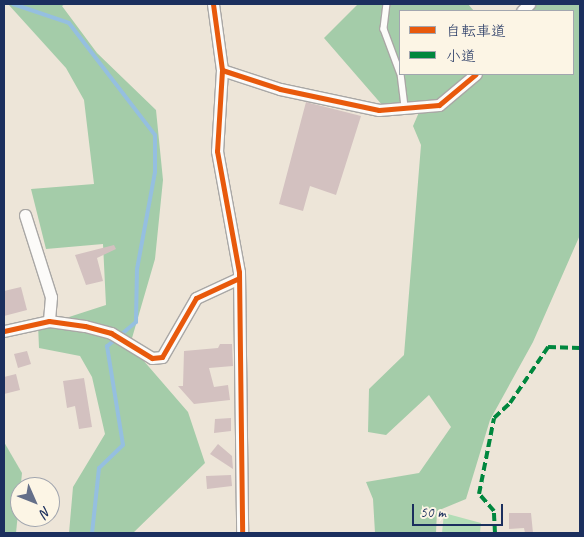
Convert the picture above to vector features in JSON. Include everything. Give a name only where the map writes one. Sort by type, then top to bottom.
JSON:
[{"type":"street","points":[[214,4],[222,70],[217,151],[239,278],[242,533]]},
{"type":"street","points":[[222,70],[289,91],[379,110],[405,110],[439,105],[475,75]]},
{"type":"street","points":[[24,214],[51,297],[49,321]]},
{"type":"street","points":[[4,331],[49,321],[111,333],[152,358],[162,357],[196,298],[239,278]]},
{"type":"lane","points":[[386,4],[384,29],[399,70]]},
{"type":"lane","points":[[400,75],[405,110]]},
{"type":"green space","points":[[8,4],[65,4],[62,6],[97,53],[156,110],[163,180],[155,259],[130,345],[188,412],[205,463],[133,533],[69,533],[73,487],[105,434],[92,377],[80,356],[39,348],[38,324],[71,320],[69,317],[106,305],[103,244],[46,249],[31,189],[94,184],[84,100],[66,68]]},
{"type":"green space","points":[[358,4],[468,4],[473,10],[399,10],[399,75],[574,75],[574,10],[527,10],[531,4],[580,4],[580,235],[533,342],[490,420],[466,499],[437,511],[436,533],[375,533],[373,499],[366,482],[419,473],[451,427],[429,395],[386,435],[368,432],[369,389],[404,355],[421,145],[413,126],[423,103],[383,106],[324,38]]},
{"type":"green space","points":[[4,442],[22,473],[22,477],[10,477],[10,527],[17,527],[16,533],[4,533]]},
{"type":"green space","points":[[444,513],[481,523],[480,533],[442,533]]},
{"type":"building","points":[[306,102],[361,116],[336,195],[310,186],[303,211],[279,204]]},
{"type":"building","points":[[114,245],[116,249],[97,258],[103,281],[86,285],[75,255]]},
{"type":"building","points":[[21,287],[27,310],[4,316],[4,291]]},
{"type":"building","points":[[220,344],[232,344],[233,366],[209,368],[214,387],[228,385],[230,400],[194,404],[178,386],[183,386],[184,351],[218,348]]},
{"type":"building","points":[[27,351],[31,364],[18,368],[14,354]]},
{"type":"building","points":[[16,374],[20,390],[4,394],[4,377]]},
{"type":"building","points":[[84,378],[92,427],[79,429],[75,406],[67,408],[63,381]]},
{"type":"building","points":[[231,418],[231,431],[214,433],[215,419]]},
{"type":"building","points":[[218,444],[232,456],[233,469],[210,454]]},
{"type":"building","points":[[231,475],[232,486],[207,489],[206,476]]},
{"type":"building","points":[[509,513],[531,513],[533,533],[525,533],[524,528],[509,529]]},
{"type":"waterway","points":[[13,4],[69,23],[155,135],[155,172],[137,269],[136,322],[107,346],[123,445],[99,468],[92,533]]},
{"type":"marked path","points":[[495,533],[494,511],[479,494],[494,418],[510,403],[548,347],[580,348]]},
{"type":"cycle path","points":[[213,4],[222,70],[217,151],[239,272],[242,533]]},
{"type":"cycle path","points":[[222,70],[280,89],[379,110],[439,105],[475,75]]},
{"type":"cycle path","points":[[4,331],[49,321],[85,326],[111,333],[152,358],[162,357],[196,298],[239,278]]}]
